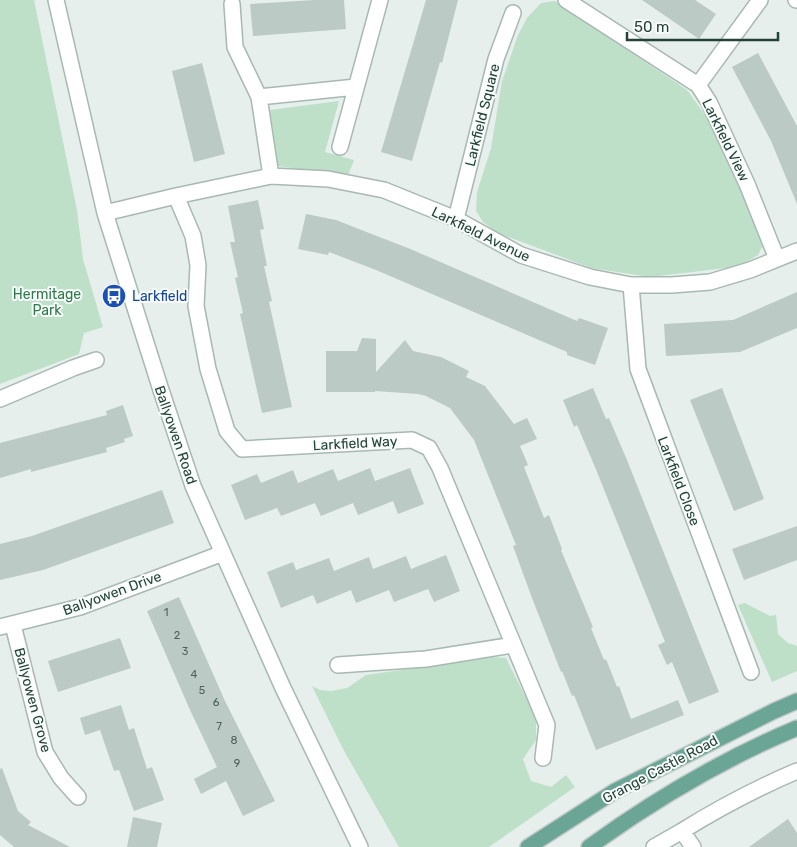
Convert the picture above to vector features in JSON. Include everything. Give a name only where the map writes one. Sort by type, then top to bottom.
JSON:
[{"type":"main road","name":"Grange Castle Road","points":[[528,847],[615,791],[774,710],[797,701]]},
{"type":"main road","name":"Grange Castle Road","points":[[589,847],[630,817],[698,776],[797,728]]},
{"type":"street","name":"Ballyowen Road","points":[[56,0],[105,213],[190,477],[282,688],[360,847]]},
{"type":"street","points":[[340,147],[380,0]]},
{"type":"street","name":"Larkfield View","points":[[566,0],[698,85],[709,102],[748,184],[777,259]]},
{"type":"street","points":[[698,85],[760,0]]},
{"type":"street","points":[[232,4],[236,47],[259,97],[272,176]]},
{"type":"street","name":"Larkfield Square","points":[[456,219],[496,59],[513,13]]},
{"type":"street","points":[[259,97],[356,87]]},
{"type":"street","name":"Larkfield Avenue","points":[[105,213],[272,176],[328,179],[384,190],[456,219],[521,255],[590,277],[631,286],[710,282],[750,270],[797,250]]},
{"type":"street","name":"Larkfield Way","points":[[176,196],[192,236],[198,264],[196,306],[208,369],[227,431],[242,449],[412,440],[429,448],[440,468],[547,725],[543,758]]},
{"type":"street","name":"Larkfield Close","points":[[631,286],[638,369],[752,672]]},
{"type":"street","points":[[0,399],[96,360]]},
{"type":"street","name":"Ballyowen Drive","points":[[6,626],[80,607],[222,554]]},
{"type":"street","name":"Ballyowen Grove","points":[[6,626],[45,752],[61,778],[78,797]]},
{"type":"street","points":[[338,665],[426,659],[513,645]]},
{"type":"street","points":[[654,847],[724,805],[797,771]]},
{"type":"street","points":[[682,831],[693,847]]},
{"type":"green space","name":"Hermitage Park","points":[[0,0],[34,0],[77,210],[83,259],[103,327],[84,333],[79,354],[0,384]]},
{"type":"green space","points":[[555,1],[687,90],[709,120],[759,225],[763,245],[758,255],[745,263],[726,268],[650,277],[591,268],[498,233],[483,222],[476,211],[477,192],[491,148],[502,81],[518,35],[527,18],[541,3]]},
{"type":"green space","points":[[339,101],[325,152],[354,160],[348,176],[278,166],[270,110]]},
{"type":"green space","points":[[745,603],[770,616],[776,615],[778,634],[788,643],[797,646],[797,671],[772,682],[738,605]]},
{"type":"green space","points":[[493,657],[506,658],[536,718],[536,740],[523,759],[531,781],[551,787],[566,775],[575,787],[489,847],[399,847],[343,749],[312,686],[320,690],[331,691],[347,688],[366,675]]},
{"type":"building","points":[[344,0],[346,29],[253,36],[250,4]]},
{"type":"building","points":[[426,0],[458,0],[442,63],[440,62],[412,161],[381,152]]},
{"type":"building","points":[[642,0],[695,0],[716,14],[699,39]]},
{"type":"building","points":[[758,53],[797,126],[797,204],[771,141],[732,67]]},
{"type":"building","points":[[202,63],[225,154],[194,162],[172,71]]},
{"type":"building","points":[[258,200],[264,229],[260,230],[267,266],[264,266],[272,301],[269,302],[292,407],[262,413],[240,314],[243,313],[235,278],[238,277],[230,242],[235,242],[228,206]]},
{"type":"building","points":[[306,214],[336,220],[408,248],[577,321],[579,318],[608,328],[595,365],[567,355],[567,352],[376,270],[329,252],[328,255],[298,249]]},
{"type":"building","points":[[797,292],[797,328],[740,352],[666,356],[664,324],[733,320]]},
{"type":"building","points":[[362,338],[376,339],[376,372],[405,340],[413,351],[441,357],[469,371],[466,377],[485,386],[514,424],[527,418],[537,439],[520,446],[528,465],[524,467],[544,518],[549,515],[561,550],[593,627],[591,628],[617,687],[619,686],[631,719],[678,700],[684,715],[596,750],[574,695],[572,696],[561,672],[513,546],[516,545],[474,440],[450,408],[418,394],[375,391],[326,392],[326,351],[357,351]]},
{"type":"building","points":[[593,388],[606,419],[609,418],[627,460],[719,692],[689,704],[672,662],[667,665],[658,645],[665,642],[595,467],[577,425],[574,427],[563,400]]},
{"type":"building","points":[[722,388],[764,499],[734,511],[690,400]]},
{"type":"building","points":[[123,405],[133,436],[124,439],[125,442],[106,448],[107,452],[0,478],[0,443],[107,415],[106,411]]},
{"type":"building","points":[[370,468],[375,481],[410,468],[424,504],[398,514],[393,501],[358,515],[353,503],[321,516],[315,503],[281,516],[277,508],[245,520],[231,485],[257,474],[261,483],[293,470],[298,483],[333,469],[338,481]]},
{"type":"building","points":[[162,490],[174,523],[43,570],[0,580],[0,544],[32,536]]},
{"type":"building","points":[[797,526],[797,560],[744,580],[732,549]]},
{"type":"building","points":[[446,555],[460,591],[434,602],[428,589],[394,602],[389,590],[356,603],[351,590],[317,604],[313,595],[281,608],[267,572],[293,562],[296,570],[329,558],[334,571],[369,557],[373,569],[406,556],[411,569]]},
{"type":"building","points":[[179,597],[225,701],[275,801],[243,816],[226,781],[201,794],[194,779],[217,767],[147,611]]},
{"type":"building","points":[[120,638],[131,668],[58,692],[48,661]]},
{"type":"building","points":[[121,705],[129,730],[134,728],[147,769],[152,767],[164,800],[134,811],[119,770],[114,771],[100,730],[85,735],[80,718]]},
{"type":"building","points":[[2,768],[18,811],[31,822],[28,825],[70,847],[14,847],[0,835],[0,769]]},
{"type":"building","points":[[133,817],[162,823],[157,847],[127,847]]},
{"type":"building","points":[[788,819],[797,833],[797,847],[749,847]]},
{"type":"place","name":"Larkfield","points":[[114,296]]}]
